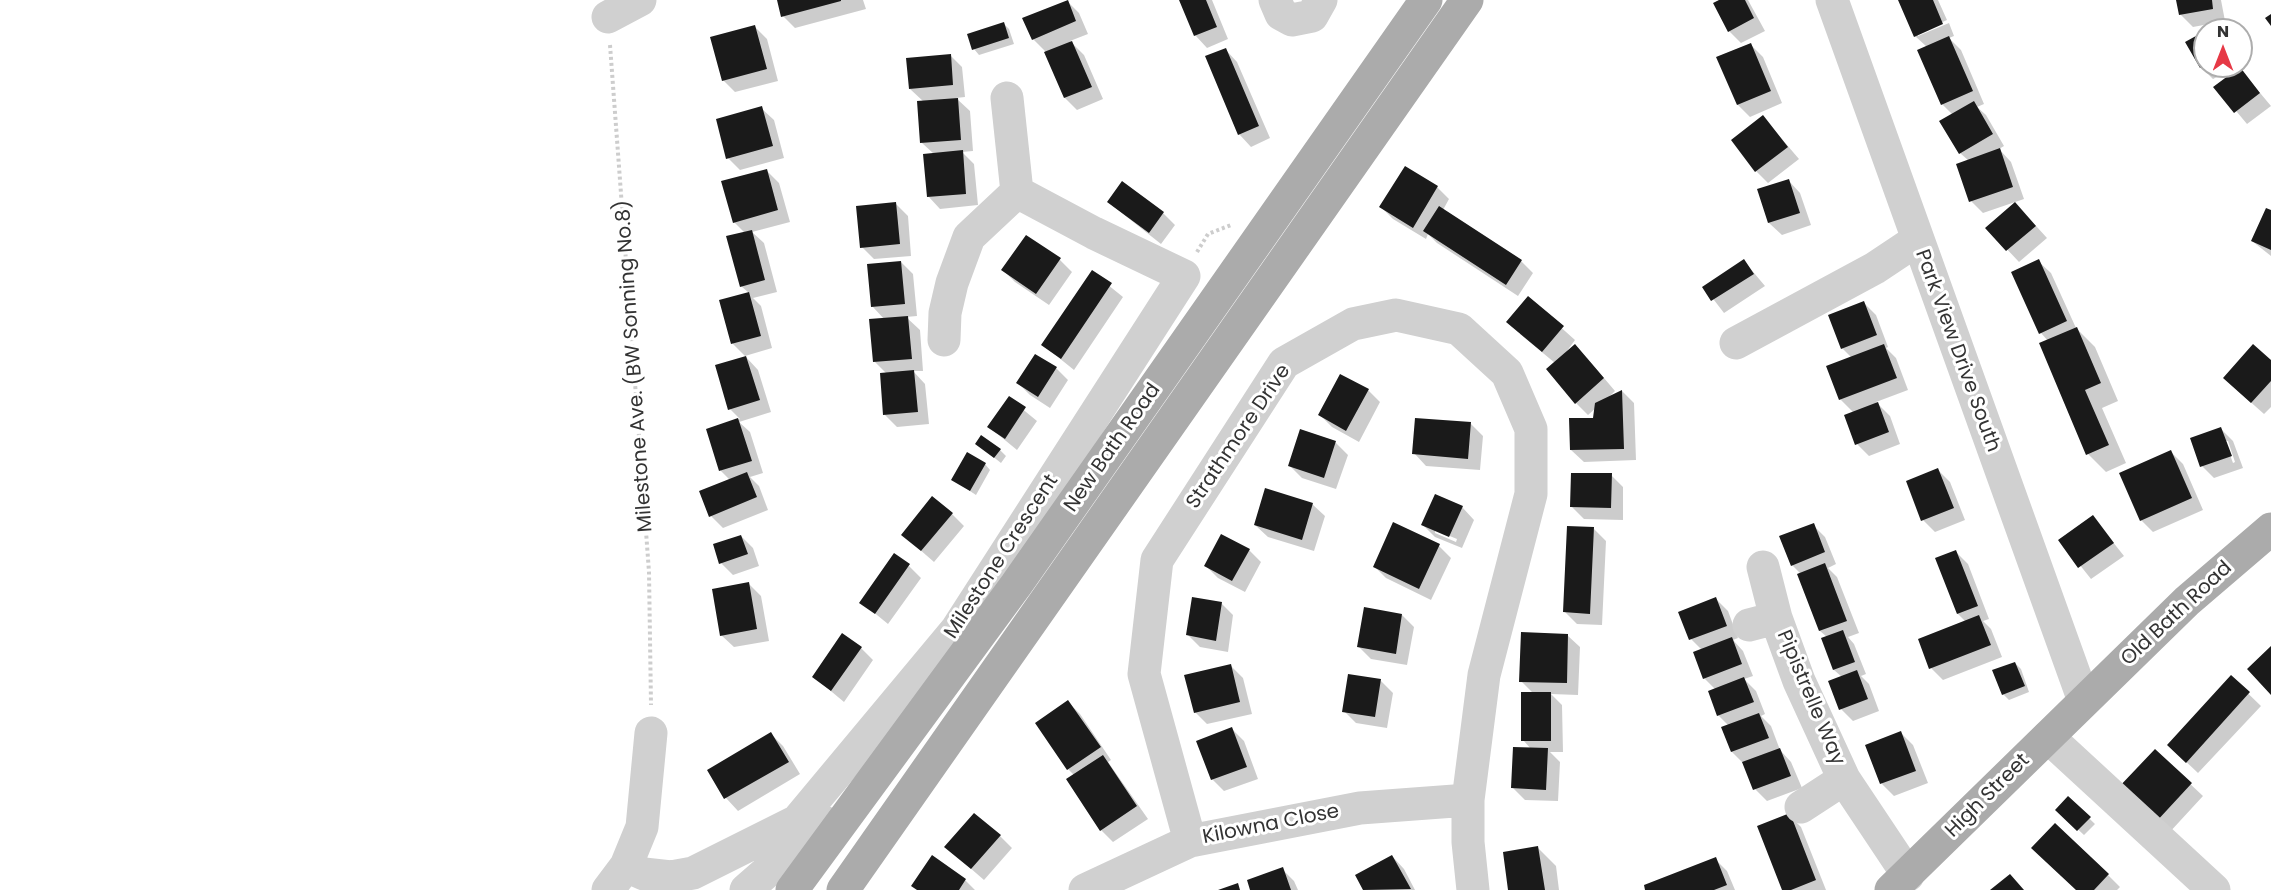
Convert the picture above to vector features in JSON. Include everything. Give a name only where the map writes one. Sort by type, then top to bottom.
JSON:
[{"type":"main road","name":"New Bath Road","points":[[792,890],[1016,585],[1426,0]]},
{"type":"main road","name":"New Bath Road","points":[[843,890],[1467,0]]},
{"type":"main road","name":"Old Bath Road","points":[[2084,701],[2187,601],[2271,529]]},
{"type":"main road","name":"High Street","points":[[1900,882],[2084,701]]},
{"type":"street","points":[[608,17],[640,0]]},
{"type":"street","points":[[1275,0],[1281,14],[1292,20],[1312,16],[1321,0]]},
{"type":"street","name":"Park View Drive South","points":[[1832,0],[2084,701]]},
{"type":"street","points":[[945,340],[945,313],[952,283],[969,237],[1017,192],[1007,99]]},
{"type":"street","name":"Milestone Crescent","points":[[617,878],[644,874],[671,877],[693,873],[797,821],[957,629],[1184,276],[1094,234],[1017,192]]},
{"type":"street","points":[[1736,343],[1875,268],[1917,240]]},
{"type":"street","name":"Strathmore Drive","points":[[1190,841],[1144,674],[1157,560],[1284,363],[1353,324],[1396,315],[1459,329],[1507,373],[1531,429],[1531,494],[1484,675],[1468,800],[1468,842],[1473,890]]},
{"type":"street","name":"Pipistrelle Way","points":[[1763,567],[1763,621],[1799,681],[1844,779],[1900,882]]},
{"type":"street","points":[[617,878],[642,827],[651,733]]},
{"type":"street","points":[[2048,737],[2214,890]]},
{"type":"street","name":"Pipistrelle Way","points":[[1801,807],[1844,779]]},
{"type":"street","points":[[746,890],[783,856],[869,787]]},
{"type":"street","name":"Kilowna Close","points":[[1084,890],[1190,841],[1360,808],[1468,800]]},
{"type":"path","name":"Milestone Ave. (BW Sonning No.8)","points":[[608,17],[649,572],[651,733]]},
{"type":"building","points":[[777,0],[841,0],[841,1],[781,17]]},
{"type":"building","points":[[1068,0],[1076,21],[1032,40],[1022,18]]},
{"type":"building","points":[[1179,0],[1206,0],[1217,27],[1194,36]]},
{"type":"building","points":[[1719,0],[1745,0],[1754,18],[1728,32],[1713,3]]},
{"type":"building","points":[[1898,0],[1933,0],[1943,24],[1914,37]]},
{"type":"building","points":[[2176,0],[2212,0],[2213,9],[2179,15]]},
{"type":"building","points":[[2271,14],[2271,26],[2265,18]]},
{"type":"building","points":[[1004,22],[1009,38],[972,50],[967,34]]},
{"type":"building","points":[[755,25],[767,69],[722,81],[710,37]]},
{"type":"building","points":[[1949,36],[1973,91],[1941,105],[1917,50]]},
{"type":"building","points":[[2193,38],[2193,56],[2185,42]]},
{"type":"building","points":[[1072,41],[1092,87],[1064,98],[1044,52]]},
{"type":"building","points":[[1751,43],[1771,91],[1737,105],[1716,57]]},
{"type":"building","points":[[1226,48],[1259,126],[1238,135],[1205,56]]},
{"type":"building","points":[[951,54],[953,85],[909,89],[906,58]]},
{"type":"building","points":[[2225,78],[2248,78],[2260,93],[2234,113],[2213,87]]},
{"type":"building","points":[[958,98],[961,140],[920,143],[917,101]]},
{"type":"building","points":[[1974,101],[1993,134],[1959,154],[1939,121]]},
{"type":"building","points":[[762,106],[773,146],[726,159],[716,119]]},
{"type":"building","points":[[1763,115],[1788,147],[1755,172],[1731,140]]},
{"type":"building","points":[[2000,148],[2013,187],[1969,202],[1956,164]]},
{"type":"building","points":[[963,150],[966,194],[927,197],[923,154]]},
{"type":"building","points":[[1405,166],[1438,186],[1413,228],[1379,207]]},
{"type":"building","points":[[767,169],[778,210],[733,223],[721,181]]},
{"type":"building","points":[[1789,179],[1800,213],[1768,223],[1757,189]]},
{"type":"building","points":[[1122,181],[1164,212],[1149,233],[1107,202]]},
{"type":"building","points":[[896,202],[900,244],[860,248],[856,206]]},
{"type":"building","points":[[2015,202],[2036,226],[2006,251],[1985,228]]},
{"type":"building","points":[[1439,206],[1522,260],[1506,285],[1423,231]]},
{"type":"building","points":[[2266,208],[2271,210],[2271,250],[2251,241]]},
{"type":"building","points":[[752,230],[765,280],[740,287],[726,236]]},
{"type":"building","points":[[1026,235],[1061,258],[1036,294],[1001,270]]},
{"type":"building","points":[[1744,259],[1754,274],[1711,301],[1702,287]]},
{"type":"building","points":[[2039,259],[2067,321],[2039,334],[2011,272]]},
{"type":"building","points":[[901,261],[905,304],[871,307],[867,264]]},
{"type":"building","points":[[1092,270],[1112,283],[1061,359],[1041,345]]},
{"type":"building","points":[[749,292],[761,336],[731,344],[719,300]]},
{"type":"building","points":[[1528,296],[1564,326],[1542,352],[1506,322]]},
{"type":"building","points":[[1864,301],[1877,335],[1841,349],[1828,315]]},
{"type":"building","points":[[908,316],[912,359],[873,362],[869,319]]},
{"type":"building","points":[[2077,327],[2101,383],[2085,390],[2109,445],[2086,455],[2039,343]]},
{"type":"building","points":[[1575,344],[1604,378],[1575,404],[1546,369]]},
{"type":"building","points":[[1884,344],[1897,378],[1839,400],[1826,366]]},
{"type":"building","points":[[2253,344],[2271,360],[2271,381],[2251,403],[2223,378]]},
{"type":"building","points":[[1035,354],[1057,367],[1038,397],[1016,383]]},
{"type":"building","points":[[746,356],[760,400],[728,410],[715,365]]},
{"type":"building","points":[[914,370],[918,412],[883,415],[880,373]]},
{"type":"building","points":[[1340,374],[1369,389],[1346,431],[1318,415]]},
{"type":"building","points":[[1622,390],[1624,449],[1570,450],[1569,418],[1593,418],[1595,403]]},
{"type":"building","points":[[1009,396],[1026,407],[1005,439],[987,427]]},
{"type":"building","points":[[1878,402],[1889,432],[1855,445],[1844,415]]},
{"type":"building","points":[[738,418],[752,461],[719,471],[706,429]]},
{"type":"building","points":[[1415,418],[1471,422],[1468,459],[1412,454]]},
{"type":"building","points":[[2221,427],[2232,456],[2200,467],[2190,438]]},
{"type":"building","points":[[1300,429],[1336,441],[1324,478],[1288,466]]},
{"type":"building","points":[[981,435],[1001,449],[994,458],[975,444]]},
{"type":"building","points":[[2171,450],[2192,498],[2140,521],[2119,473]]},
{"type":"building","points":[[967,452],[986,463],[970,491],[951,480]]},
{"type":"building","points":[[1938,468],[1954,508],[1921,521],[1906,481]]},
{"type":"building","points":[[747,472],[757,497],[709,517],[699,491]]},
{"type":"building","points":[[1571,473],[1612,473],[1611,508],[1570,507]]},
{"type":"building","points":[[1265,488],[1313,503],[1302,540],[1254,525]]},
{"type":"building","points":[[1435,494],[1463,506],[1449,537],[1421,525]]},
{"type":"building","points":[[932,496],[953,513],[921,551],[901,535]]},
{"type":"building","points":[[2093,515],[2114,543],[2078,568],[2058,540]]},
{"type":"building","points":[[1393,522],[1440,544],[1419,589],[1373,567]]},
{"type":"building","points":[[1814,523],[1825,552],[1791,566],[1779,536]]},
{"type":"building","points":[[1567,526],[1594,527],[1590,614],[1563,612]]},
{"type":"building","points":[[1221,534],[1250,549],[1232,581],[1204,566]]},
{"type":"building","points":[[741,535],[748,554],[719,564],[713,544]]},
{"type":"building","points":[[1956,550],[1978,606],[1957,614],[1935,558]]},
{"type":"building","points":[[894,553],[910,564],[875,614],[859,603]]},
{"type":"building","points":[[1825,563],[1847,621],[1819,631],[1797,574]]},
{"type":"building","points":[[749,582],[757,629],[720,636],[712,589]]},
{"type":"building","points":[[1192,597],[1222,602],[1216,641],[1186,635]]},
{"type":"building","points":[[1716,597],[1727,626],[1689,640],[1678,612]]},
{"type":"building","points":[[1364,607],[1402,614],[1396,654],[1357,647]]},
{"type":"building","points":[[1979,615],[1991,645],[1929,669],[1918,639]]},
{"type":"building","points":[[1843,630],[1855,662],[1833,670],[1821,638]]},
{"type":"building","points":[[1521,632],[1568,634],[1567,683],[1519,682]]},
{"type":"building","points":[[842,633],[862,647],[831,691],[812,677]]},
{"type":"building","points":[[1732,637],[1742,664],[1703,679],[1693,652]]},
{"type":"building","points":[[2271,646],[2271,695],[2247,669]]},
{"type":"building","points":[[2015,662],[2025,686],[2002,695],[1992,670]]},
{"type":"building","points":[[1231,664],[1240,702],[1194,713],[1184,675]]},
{"type":"building","points":[[1857,670],[1868,699],[1839,710],[1828,681]]},
{"type":"building","points":[[1348,674],[1381,679],[1375,717],[1342,712]]},
{"type":"building","points":[[2231,675],[2250,692],[2186,763],[2167,745]]},
{"type":"building","points":[[1744,677],[1754,702],[1717,716],[1708,691]]},
{"type":"building","points":[[1521,692],[1551,692],[1551,741],[1521,741]]},
{"type":"building","points":[[1068,700],[1101,747],[1067,770],[1035,723]]},
{"type":"building","points":[[1759,713],[1769,738],[1731,752],[1721,727]]},
{"type":"building","points":[[1232,727],[1247,767],[1211,780],[1196,741]]},
{"type":"building","points":[[1901,731],[1916,771],[1880,784],[1865,745]]},
{"type":"building","points":[[771,732],[789,762],[724,799],[707,770]]},
{"type":"building","points":[[1513,747],[1548,748],[1546,790],[1511,788]]},
{"type":"building","points":[[1780,748],[1791,776],[1753,790],[1742,762]]},
{"type":"building","points":[[2155,749],[2192,783],[2155,823],[2117,789]]},
{"type":"building","points":[[1103,755],[1137,806],[1100,831],[1066,779]]},
{"type":"building","points":[[2068,796],[2091,817],[2077,831],[2055,810]]},
{"type":"building","points":[[974,813],[1001,835],[971,869],[944,847]]},
{"type":"building","points":[[1790,813],[1816,880],[1791,890],[1782,890],[1757,826]]},
{"type":"building","points":[[2055,823],[2109,874],[2094,890],[2076,890],[2031,848]]},
{"type":"building","points":[[1538,846],[1545,890],[1508,890],[1503,852]]},
{"type":"building","points":[[932,855],[966,879],[959,890],[917,890],[911,886]]},
{"type":"building","points":[[1392,855],[1411,889],[1363,890],[1355,875]]},
{"type":"building","points":[[1716,857],[1727,885],[1714,890],[1645,890],[1644,885]]},
{"type":"building","points":[[1283,867],[1291,890],[1250,890],[1247,880]]},
{"type":"building","points":[[2010,874],[2024,890],[1990,890]]},
{"type":"building","points":[[1238,883],[1240,890],[1218,890]]}]
